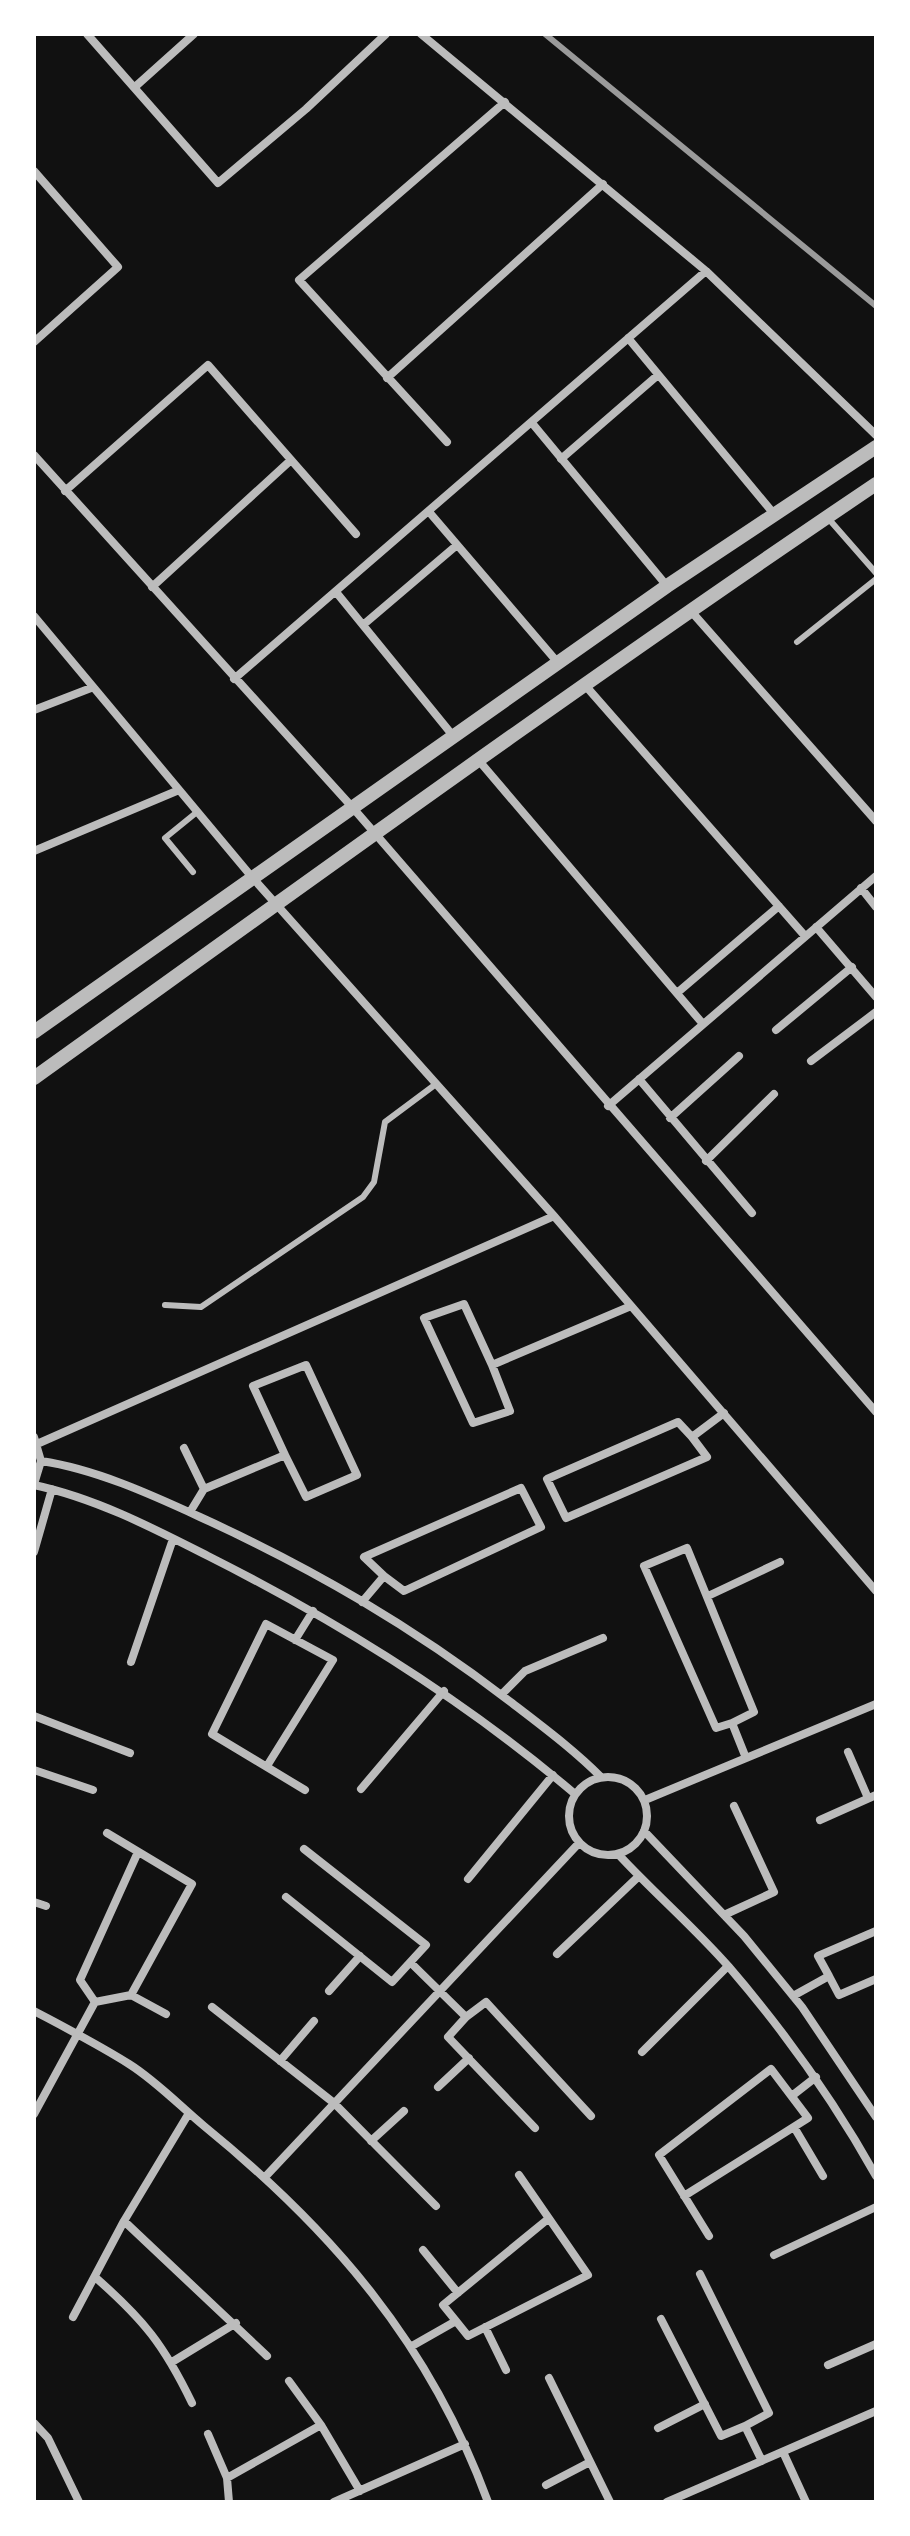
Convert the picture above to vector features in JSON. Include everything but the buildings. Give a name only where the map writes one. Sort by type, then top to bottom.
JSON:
[{"type":"street","points":[[87,34],[136,86],[218,183],[306,109],[386,34]]},
{"type":"street","points":[[136,86],[194,34]]},
{"type":"street","points":[[421,34],[706,271],[876,435]]},
{"type":"street","points":[[447,442],[299,280],[505,102]]},
{"type":"street","points":[[34,342],[118,267],[35,174]]},
{"type":"street","points":[[387,378],[603,184]]},
{"type":"street","points":[[234,679],[430,513],[706,271]]},
{"type":"street","points":[[628,338],[774,514]]},
{"type":"street","points":[[65,491],[208,365],[356,534]]},
{"type":"street","points":[[561,459],[658,375]]},
{"type":"street","points":[[532,423],[667,586]]},
{"type":"street","points":[[34,1032],[251,876],[455,739],[667,586],[876,447]]},
{"type":"street","points":[[34,455],[353,808],[876,1412]]},
{"type":"street","points":[[152,587],[291,460]]},
{"type":"street","points":[[34,1078],[480,762],[584,683],[876,484]]},
{"type":"street","points":[[430,513],[559,664]]},
{"type":"street","points":[[363,625],[457,545]]},
{"type":"street","points":[[336,592],[455,739]]},
{"type":"street","points":[[690,610],[876,821]]},
{"type":"street","points":[[34,616],[251,876],[554,1216],[876,1591]]},
{"type":"street","points":[[584,683],[805,936]]},
{"type":"street","points":[[34,710],[91,688]]},
{"type":"street","points":[[480,762],[703,1024]]},
{"type":"street","points":[[34,851],[179,790]]},
{"type":"street","points":[[608,1106],[876,876]]},
{"type":"street","points":[[861,888],[876,907]]},
{"type":"street","points":[[677,993],[779,906]]},
{"type":"street","points":[[816,927],[876,997]]},
{"type":"street","points":[[776,1030],[852,967]]},
{"type":"street","points":[[811,1061],[876,1012]]},
{"type":"street","points":[[670,1118],[739,1056]]},
{"type":"street","points":[[639,1079],[752,1213]]},
{"type":"street","points":[[706,1161],[774,1094]]},
{"type":"street","points":[[554,1216],[36,1440],[41,1461],[34,1484],[114,1510],[313,1611],[444,1691],[575,1794]]},
{"type":"street","points":[[464,1304],[492,1365],[510,1411],[473,1423],[424,1318],[464,1304]]},
{"type":"street","points":[[492,1365],[631,1306]]},
{"type":"street","points":[[306,1365],[357,1475],[306,1497],[285,1455],[253,1386],[306,1365]]},
{"type":"street","points":[[692,1437],[724,1413]]},
{"type":"street","points":[[678,1422],[692,1437],[707,1457],[566,1518],[547,1479],[678,1422]]},
{"type":"street","points":[[184,1448],[204,1489]]},
{"type":"street","points":[[190,1512],[204,1489],[285,1455]]},
{"type":"street","points":[[41,1461],[67,1465],[190,1512],[291,1559],[438,1646],[579,1755],[601,1777]]},
{"type":"street","points":[[521,1488],[541,1527],[404,1591],[384,1576],[364,1557],[521,1488]]},
{"type":"street","points":[[34,1552],[52,1489]]},
{"type":"street","points":[[131,1662],[173,1539]]},
{"type":"street","points":[[687,1548],[754,1712],[732,1723],[716,1728],[644,1566],[687,1548]]},
{"type":"street","points":[[708,1596],[780,1562]]},
{"type":"street","points":[[362,1602],[384,1576]]},
{"type":"street","points":[[295,1640],[313,1611]]},
{"type":"street","points":[[267,1766],[333,1660],[266,1624],[212,1734],[305,1790]]},
{"type":"street","points":[[501,1695],[525,1671],[603,1638]]},
{"type":"street","points":[[361,1789],[444,1691]]},
{"type":"street","points":[[645,1800],[876,1704]]},
{"type":"street","points":[[34,1716],[130,1753]]},
{"type":"street","points":[[732,1723],[746,1758]]},
{"type":"street","points":[[820,1820],[872,1797],[848,1752]]},
{"type":"street","points":[[34,1770],[93,1790]]},
{"type":"street","points":[[468,1879],[553,1775]]},
{"type":"street","points":[[601,1777],[622,1778],[631,1783],[645,1800],[644,1831],[629,1849],[618,1854],[597,1854],[579,1843],[573,1834],[568,1814],[575,1794],[591,1780],[601,1777]]},
{"type":"street","points":[[724,1915],[774,1892],[734,1806]]},
{"type":"street","points":[[644,1831],[724,1915],[793,1996],[876,2117]]},
{"type":"street","points":[[107,1833],[192,1884],[131,1995]]},
{"type":"street","points":[[266,2176],[579,1843]]},
{"type":"street","points":[[286,1897],[392,1982],[426,1945],[304,1849]]},
{"type":"street","points":[[95,2002],[80,1980],[138,1852]]},
{"type":"street","points":[[618,1854],[728,1966],[816,2077],[876,2176]]},
{"type":"street","points":[[557,1954],[639,1876]]},
{"type":"street","points":[[34,1902],[46,1906]]},
{"type":"street","points":[[876,1931],[818,1956],[839,1995],[876,1979]]},
{"type":"street","points":[[329,1991],[360,1956]]},
{"type":"street","points":[[411,1963],[442,1990],[466,2017]]},
{"type":"street","points":[[642,2052],[728,1966]]},
{"type":"street","points":[[793,1996],[829,1976]]},
{"type":"street","points":[[95,2002],[131,1995],[166,2014]]},
{"type":"street","points":[[34,2114],[95,2002]]},
{"type":"street","points":[[535,2128],[448,2037],[466,2017],[486,2002],[591,2116]]},
{"type":"street","points":[[212,2007],[334,2103],[436,2206]]},
{"type":"street","points":[[34,2011],[131,2065],[266,2176],[392,2315],[454,2416],[488,2502]]},
{"type":"street","points":[[280,2061],[314,2021]]},
{"type":"street","points":[[438,2087],[469,2058]]},
{"type":"street","points":[[684,2196],[808,2118],[771,2069],[659,2155],[684,2196],[709,2236]]},
{"type":"street","points":[[793,2095],[816,2077]]},
{"type":"street","points":[[371,2141],[404,2111]]},
{"type":"street","points":[[73,2317],[124,2221],[189,2113]]},
{"type":"street","points":[[794,2127],[823,2176]]},
{"type":"street","points":[[519,2175],[588,2275],[468,2336],[443,2305],[548,2219]]},
{"type":"street","points":[[774,2255],[876,2207]]},
{"type":"street","points":[[124,2221],[236,2323],[267,2356]]},
{"type":"street","points":[[423,2250],[458,2293]]},
{"type":"street","points":[[661,2319],[721,2436],[769,2413],[700,2274]]},
{"type":"street","points":[[95,2277],[140,2316],[172,2362],[192,2403]]},
{"type":"street","points":[[412,2346],[456,2321]]},
{"type":"street","points":[[172,2362],[236,2323]]},
{"type":"street","points":[[485,2327],[506,2370]]},
{"type":"street","points":[[828,2365],[876,2344]]},
{"type":"street","points":[[549,2378],[610,2502]]},
{"type":"street","points":[[289,2381],[321,2425],[360,2491]]},
{"type":"street","points":[[658,2428],[705,2404]]},
{"type":"street","points":[[667,2502],[876,2411]]},
{"type":"street","points":[[34,2423],[48,2438],[79,2502]]},
{"type":"street","points":[[227,2478],[321,2425]]},
{"type":"street","points":[[745,2426],[762,2461]]},
{"type":"street","points":[[208,2434],[227,2478],[229,2502]]},
{"type":"street","points":[[334,2502],[465,2444]]},
{"type":"street","points":[[783,2452],[806,2502]]},
{"type":"street","points":[[546,2485],[590,2462]]},
{"type":"lane","points":[[827,517],[876,573]]},
{"type":"lane","points":[[797,642],[876,579]]},
{"type":"lane","points":[[193,872],[165,838],[197,812]]},
{"type":"lane","points":[[165,1305],[201,1307],[363,1197],[374,1182],[385,1122],[436,1084]]},
{"type":"railway","points":[[545,34],[876,306]]}]
